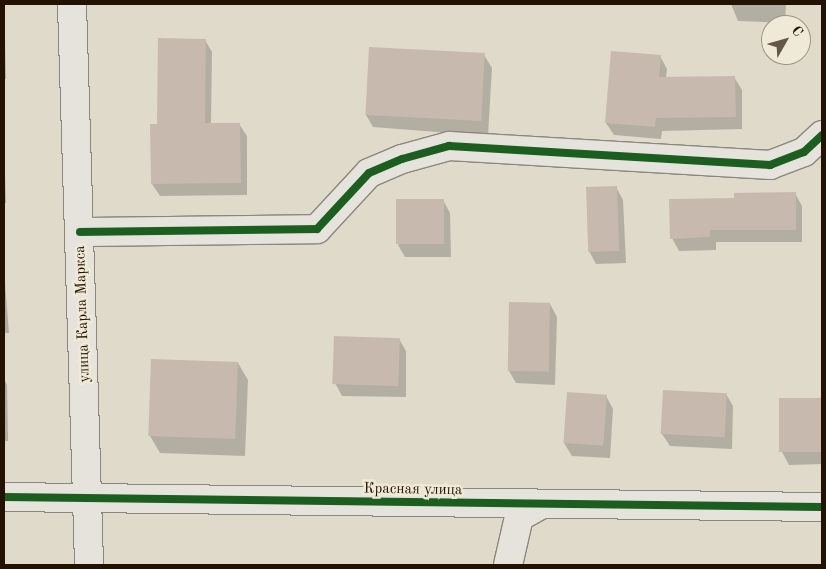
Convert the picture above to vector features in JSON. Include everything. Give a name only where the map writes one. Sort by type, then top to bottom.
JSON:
[{"type":"street","name":"улица Карла Маркса","points":[[72,4],[89,500],[89,565]]},
{"type":"street","points":[[80,232],[317,229],[370,173],[402,159],[449,146],[770,165],[804,152],[822,135]]},
{"type":"street","name":"Красная улица","points":[[4,497],[89,500],[822,507]]},
{"type":"street","points":[[508,565],[519,517],[541,505]]},
{"type":"building","points":[[158,38],[206,39],[205,123],[240,123],[241,183],[151,184],[150,124],[157,124]]},
{"type":"building","points":[[369,47],[485,53],[481,121],[365,115]]},
{"type":"building","points":[[611,51],[661,55],[659,77],[735,76],[736,117],[656,118],[655,127],[605,123]]},
{"type":"building","points":[[617,186],[619,251],[588,252],[586,187]]},
{"type":"building","points":[[796,192],[796,230],[710,230],[710,237],[670,239],[669,199],[734,198],[734,193]]},
{"type":"building","points":[[396,199],[444,199],[444,244],[396,244]]},
{"type":"building","points":[[509,302],[550,303],[549,372],[508,371]]},
{"type":"building","points":[[334,336],[400,338],[398,386],[332,384]]},
{"type":"building","points":[[151,359],[238,362],[235,439],[148,436]]},
{"type":"building","points":[[663,390],[727,393],[725,437],[661,434]]},
{"type":"building","points":[[567,392],[607,395],[603,446],[563,443]]},
{"type":"building","points":[[779,398],[822,398],[822,452],[779,452]]},
{"type":"cycle path","points":[[80,232],[317,229],[369,173],[402,159],[449,146],[770,165],[804,152],[822,135]]},
{"type":"cycle path","points":[[4,497],[822,507]]}]
